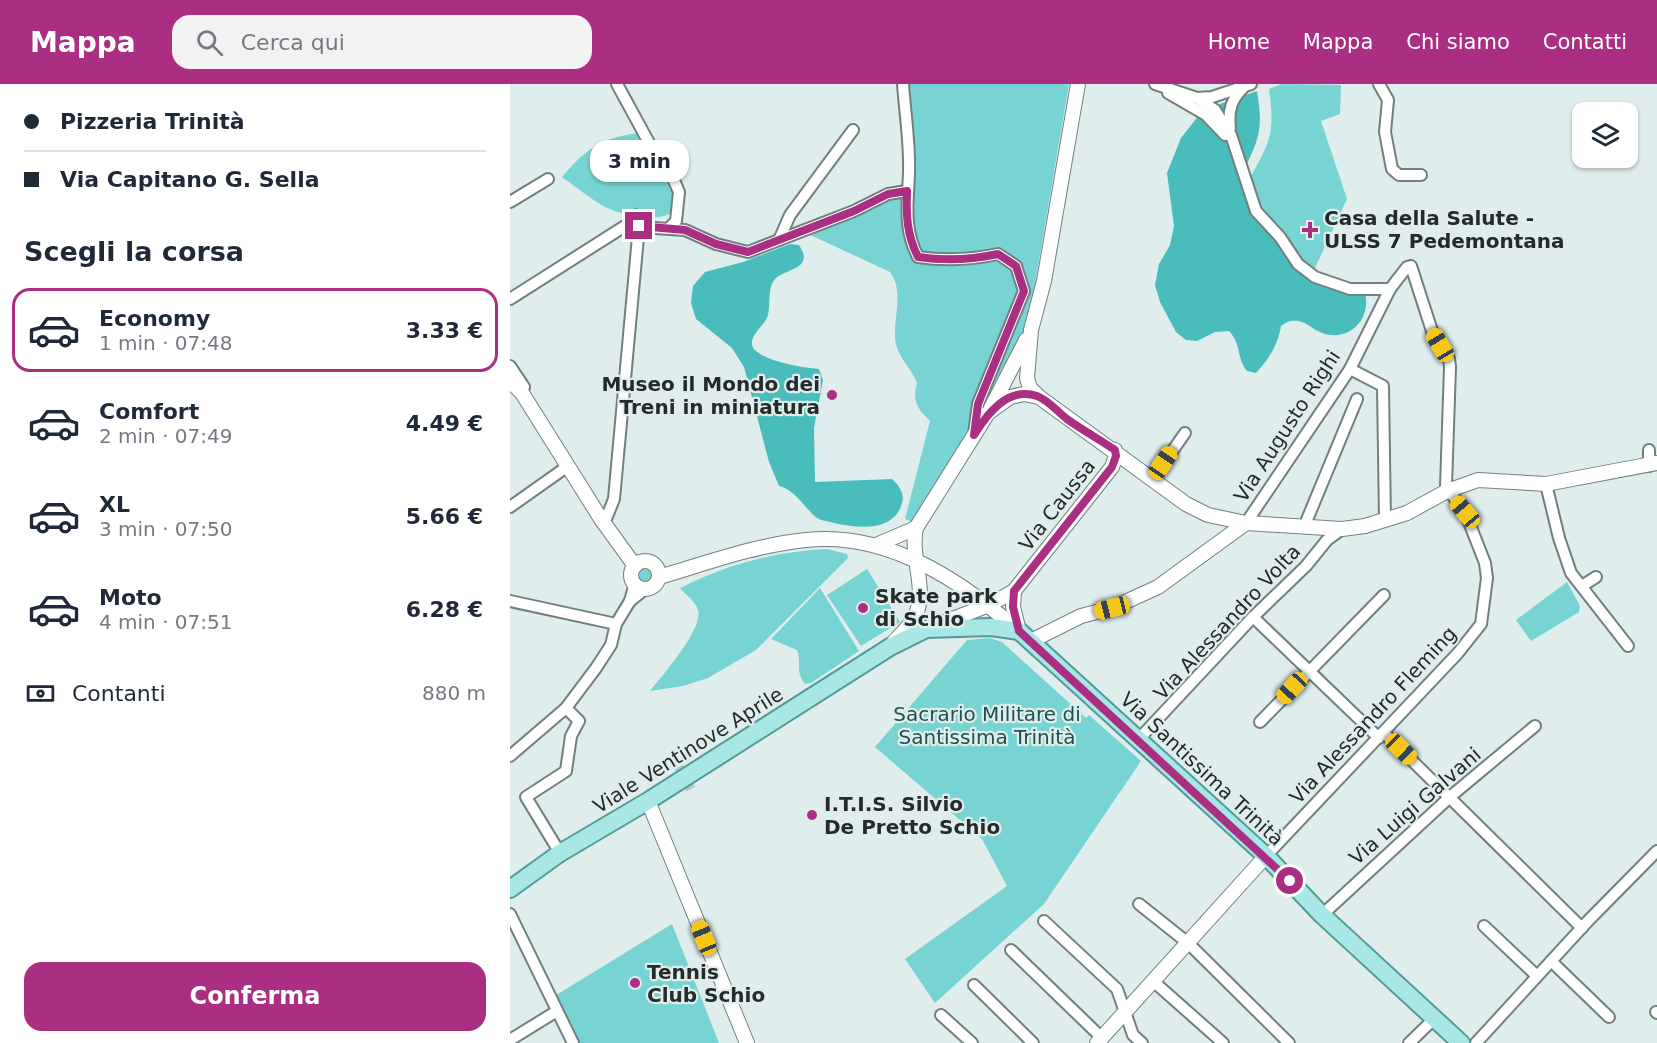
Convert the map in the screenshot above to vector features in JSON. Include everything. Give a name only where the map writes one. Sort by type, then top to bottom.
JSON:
[{"type":"main road","name":"Viale Ventinove Aprile","points":[[510,889],[556,848],[648,801],[890,647],[926,629],[959,626],[1025,636]]},
{"type":"main road","name":"Via Santissima Trinità","points":[[1025,636],[1266,856],[1322,915],[1461,1043]]},
{"type":"street","points":[[617,84],[660,164],[673,178],[679,192],[676,221],[669,228]]},
{"type":"street","points":[[903,84],[909,171],[906,219],[910,241],[918,257],[962,260],[998,254],[1016,266],[1024,291],[978,404],[974,435]]},
{"type":"street","points":[[1078,84],[1044,280],[1031,330],[1027,378],[1030,388],[1039,397],[1068,420],[1115,450]]},
{"type":"street","points":[[1156,84],[1197,98],[1215,110],[1231,135]]},
{"type":"street","points":[[1156,84],[1206,116],[1222,130],[1237,156]]},
{"type":"street","points":[[1379,84],[1388,100],[1384,132],[1392,169],[1399,175],[1421,175]]},
{"type":"street","points":[[1197,98],[1212,97],[1248,85]]},
{"type":"street","points":[[1248,85],[1236,95],[1230,108],[1231,135],[1256,211],[1280,237],[1298,264],[1315,277],[1350,289],[1390,290]]},
{"type":"street","points":[[778,240],[790,215],[853,130]]},
{"type":"street","points":[[510,202],[548,179]]},
{"type":"street","points":[[510,299],[625,226],[685,230],[716,244],[748,252],[854,211],[888,194],[907,191]]},
{"type":"street","points":[[604,524],[615,499],[639,226]]},
{"type":"street","name":"Via Augusto Righi","points":[[1025,636],[1081,616],[1112,608],[1158,587],[1246,523],[1350,369],[1390,290],[1407,267],[1411,266],[1432,331],[1449,359],[1451,377],[1448,491]]},
{"type":"street","points":[[876,545],[916,528],[988,413],[1031,330]]},
{"type":"street","points":[[510,366],[524,387],[522,393]]},
{"type":"street","points":[[1350,369],[1383,386],[1385,520]]},
{"type":"street","points":[[510,381],[522,393],[624,553],[639,563],[651,562],[659,573],[656,584],[640,586],[616,624],[611,645],[566,708],[510,756]]},
{"type":"street","points":[[988,413],[1010,397],[1024,394],[1039,397]]},
{"type":"street","points":[[1304,526],[1357,399]]},
{"type":"street","points":[[1152,480],[1185,433]]},
{"type":"street","name":"Via Caussa","points":[[1115,450],[1152,480],[1208,515],[1246,523],[1342,529],[1407,513],[1448,491],[1478,480],[1546,484],[1653,464],[1649,450]]},
{"type":"street","name":"Via Caussa","points":[[988,605],[1014,591],[1112,467],[1116,456],[1115,450]]},
{"type":"street","points":[[510,507],[568,466]]},
{"type":"street","points":[[1546,484],[1568,565],[1628,646]]},
{"type":"street","name":"Via Alessandro Fleming","points":[[1266,856],[1458,653],[1481,624],[1487,578],[1485,563],[1465,512],[1448,491]]},
{"type":"street","name":"Viale Ventinove Aprile","points":[[890,647],[913,620],[920,600],[919,576],[914,560],[916,528]]},
{"type":"street","name":"Via Alessandro Volta","points":[[1138,740],[1253,617],[1306,566],[1327,540],[1342,529]]},
{"type":"street","name":"Via Santissima Trinità","points":[[659,573],[693,567],[797,541],[828,539],[876,545],[914,560],[988,605],[1025,636]]},
{"type":"street","points":[[639,563],[632,573],[640,586]]},
{"type":"street","points":[[1582,586],[1596,577]]},
{"type":"street","points":[[1014,591],[1013,607],[1025,636]]},
{"type":"street","points":[[1260,722],[1384,595]]},
{"type":"street","points":[[510,601],[616,624]]},
{"type":"street","name":"Viale Ventinove Aprile","points":[[926,629],[988,605]]},
{"type":"street","points":[[1253,617],[1308,672],[1451,796],[1582,928]]},
{"type":"street","points":[[556,848],[526,797],[567,771],[571,736],[579,721],[566,708]]},
{"type":"street","name":"Via Luigi Galvani","points":[[1322,915],[1451,796],[1535,726]]},
{"type":"street","points":[[648,801],[747,1043]]},
{"type":"street","points":[[1476,1043],[1657,851]]},
{"type":"street","points":[[1011,950],[1100,1040],[1266,856]]},
{"type":"street","points":[[1139,904],[1188,943],[1289,1043]]},
{"type":"street","points":[[510,914],[573,1043]]},
{"type":"street","points":[[1044,921],[1117,989],[1132,1035],[1142,1043]]},
{"type":"street","points":[[1484,926],[1537,976]]},
{"type":"street","points":[[1551,961],[1609,1017]]},
{"type":"street","points":[[1153,981],[1223,1043]]},
{"type":"street","points":[[974,985],[1033,1043]]},
{"type":"street","points":[[510,1040],[557,1011]]},
{"type":"street","points":[[941,1015],[972,1043]]},
{"type":"street","points":[[1409,1043],[1434,1019]]},
{"type":"green space","points":[[908,84],[1069,84],[1028,325],[974,423],[913,522],[905,519],[930,421],[915,400],[917,383],[896,344],[897,287],[890,272],[806,233],[887,200],[913,194]]},
{"type":"green space","points":[[1282,84],[1341,85],[1340,114],[1321,121],[1347,199],[1314,270],[1291,254],[1281,243],[1259,205],[1250,178],[1270,136],[1272,116],[1269,89]]},
{"type":"green space","points":[[643,133],[676,192],[674,211],[668,215],[647,217],[620,213],[601,205],[562,177],[579,159],[597,145],[618,137]]},
{"type":"green space","points":[[827,549],[847,554],[848,558],[756,650],[708,678],[683,686],[650,691],[689,640],[698,618],[695,604],[680,588],[715,572],[751,561],[808,550]]},
{"type":"green space","points":[[641,565],[649,565],[654,570],[652,581],[641,583],[636,578],[636,570]]},
{"type":"green space","name":"Skate park di Schio","points":[[867,569],[900,622],[861,646],[827,595]]},
{"type":"green space","points":[[1567,582],[1580,606],[1579,612],[1531,641],[1516,620]]},
{"type":"green space","points":[[820,588],[859,651],[811,683],[805,684],[799,671],[797,650],[771,639]]},
{"type":"green space","name":"Sacrario Militare di Santissima Trinità","points":[[990,638],[1002,642],[1086,718],[1089,715],[1141,761],[1044,904],[935,1003],[905,959],[1007,886],[982,839],[875,747],[967,640]]},
{"type":"green space","name":"Tennis Club Schio","points":[[672,924],[719,1043],[577,1043],[553,997]]},
{"type":"shaded area","points":[[1257,91],[1260,117],[1258,136],[1241,177],[1254,214],[1295,265],[1365,293],[1366,303],[1361,320],[1348,332],[1339,335],[1320,332],[1298,321],[1287,322],[1281,326],[1272,351],[1256,373],[1247,371],[1241,361],[1236,341],[1229,331],[1215,332],[1197,341],[1186,340],[1176,332],[1160,302],[1155,285],[1159,264],[1170,245],[1174,226],[1167,173],[1181,138],[1203,110]]},
{"type":"shaded area","points":[[790,244],[799,245],[804,259],[798,267],[775,279],[770,291],[768,315],[753,338],[753,348],[759,354],[780,362],[819,369],[823,380],[814,428],[815,482],[892,479],[901,490],[903,500],[898,513],[883,524],[864,527],[821,520],[790,491],[779,486],[769,462],[744,367],[732,348],[696,319],[691,303],[693,286],[705,272],[743,262]]},
{"type":"waterway","points":[[636,209],[636,215]]},
{"type":"tunnel","points":[[679,767],[693,793]]},
{"type":"place","name":"Casa della Salute - ULSS 7 Pedemontana","points":[[1310,230]]},
{"type":"place","name":"Museo il Mondo dei Treni in miniatura","points":[[832,395]]},
{"type":"place","name":"Skate park di Schio","points":[[863,608]]},
{"type":"place","name":"I.T.I.S. Silvio De Pretto Schio","points":[[812,815]]},
{"type":"place","name":"Tennis Club Schio","points":[[635,983]]},
{"type":"route","points":[[639,226],[685,230],[716,244],[748,252],[854,211],[888,194],[907,191],[906,219],[910,241],[918,257],[939,261],[973,259],[998,254],[1016,266],[1024,291],[978,404],[974,435],[988,413],[1010,397],[1024,394],[1039,397],[1068,420],[1115,450],[1116,456],[1112,467],[1014,591],[1013,607],[1019,631],[1266,856],[1290,881]]}]
